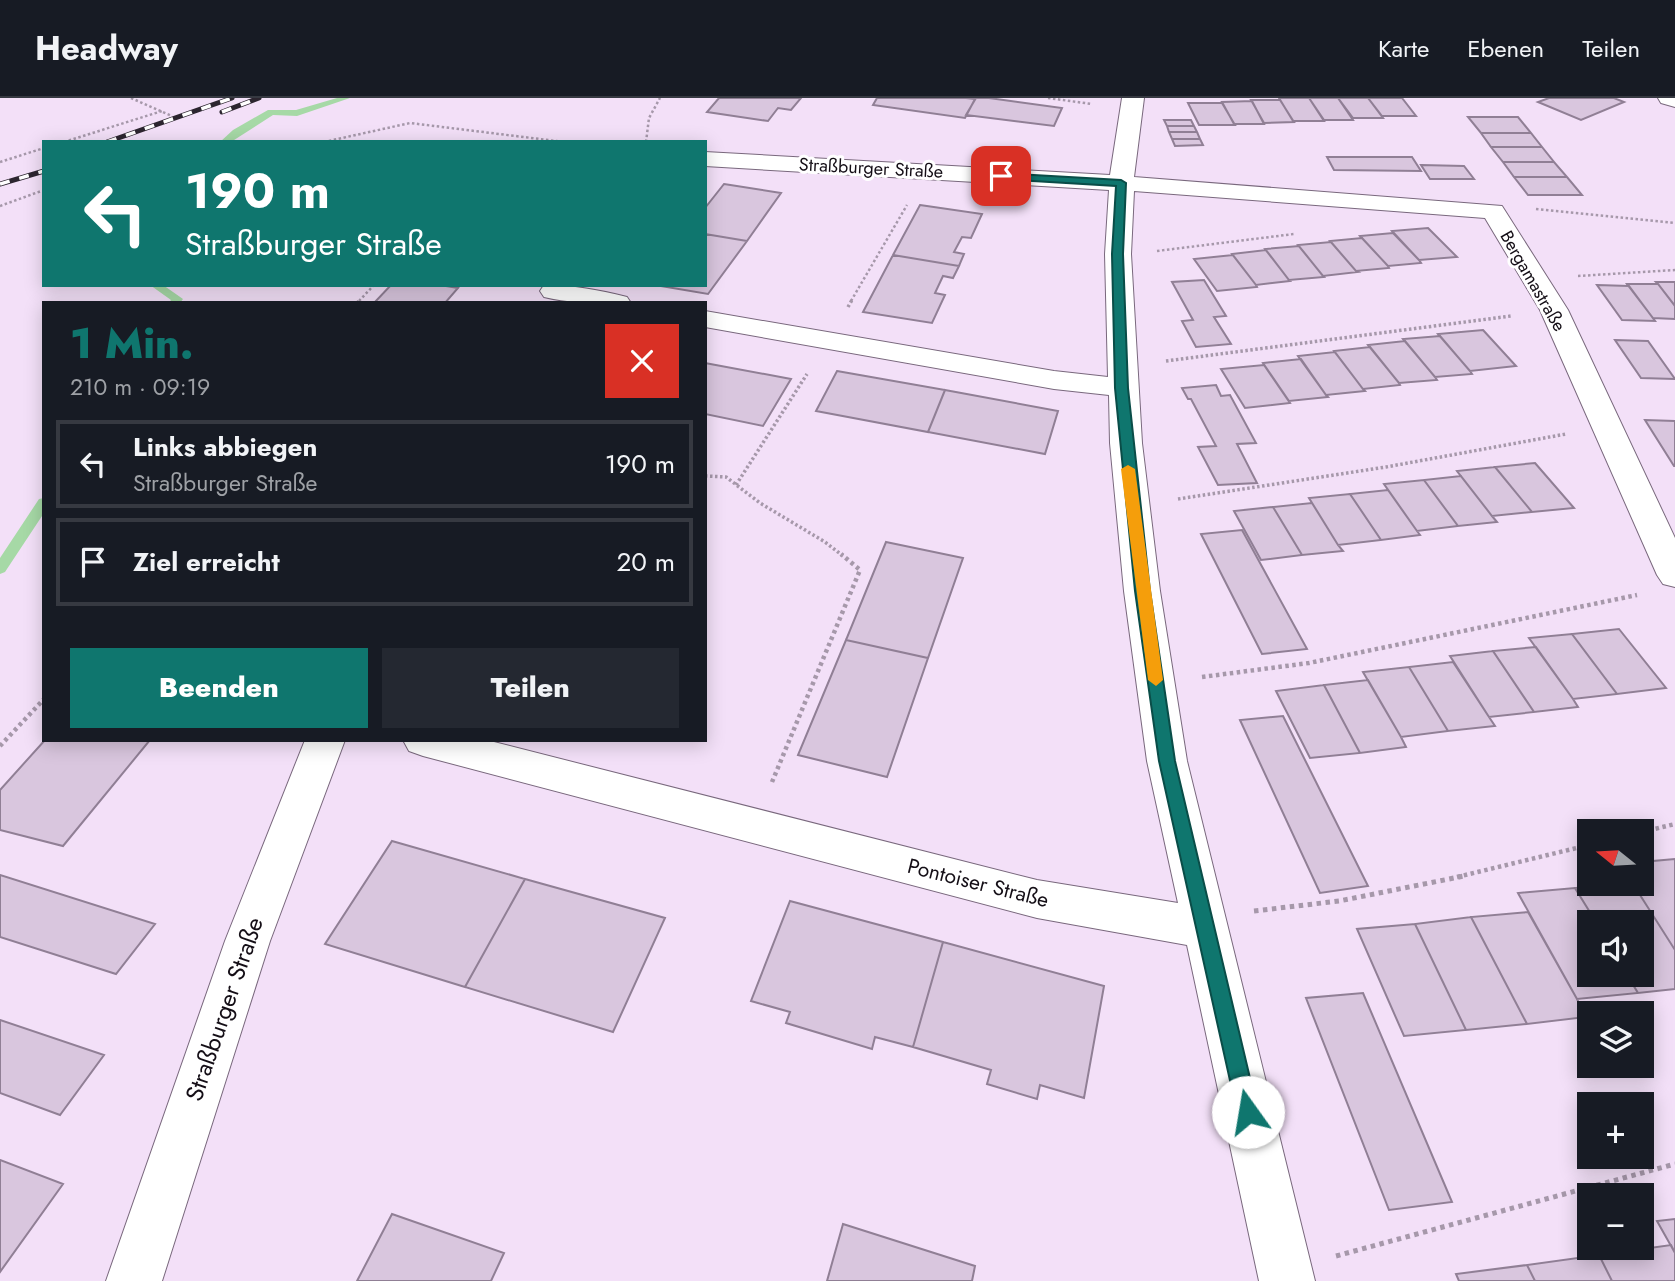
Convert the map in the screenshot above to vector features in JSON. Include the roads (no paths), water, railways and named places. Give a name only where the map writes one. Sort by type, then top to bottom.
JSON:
[{"type":"street","points":[[1133,98],[1121,183],[1118,254],[1122,377],[1132,505],[1167,761],[1286,1275]]},
{"type":"street","points":[[1669,98],[1675,100]]},
{"type":"street","name":"Straßburger Straße","points":[[707,159],[1121,183]]},
{"type":"street","name":"Bergamastraße","points":[[1121,183],[1493,211],[1553,310],[1675,575]]},
{"type":"street","points":[[553,293],[604,301]]},
{"type":"street","points":[[707,319],[1054,380],[1122,377]]},
{"type":"street","name":"Straßburger Straße","points":[[134,1281],[229,990],[284,838],[324,742]]},
{"type":"street","name":"Pontoiser Straße","points":[[431,742],[1037,899],[1204,921]]},
{"type":"waterway","points":[[227,140],[271,112],[297,113],[346,98]]},
{"type":"waterway","points":[[158,287],[177,299],[176,301]]},
{"type":"waterway","points":[[0,569],[42,505]]},
{"type":"railway","points":[[113,140],[232,98]]},
{"type":"railway","points":[[222,112],[259,98]]},
{"type":"railway","points":[[0,184],[42,172]]}]
